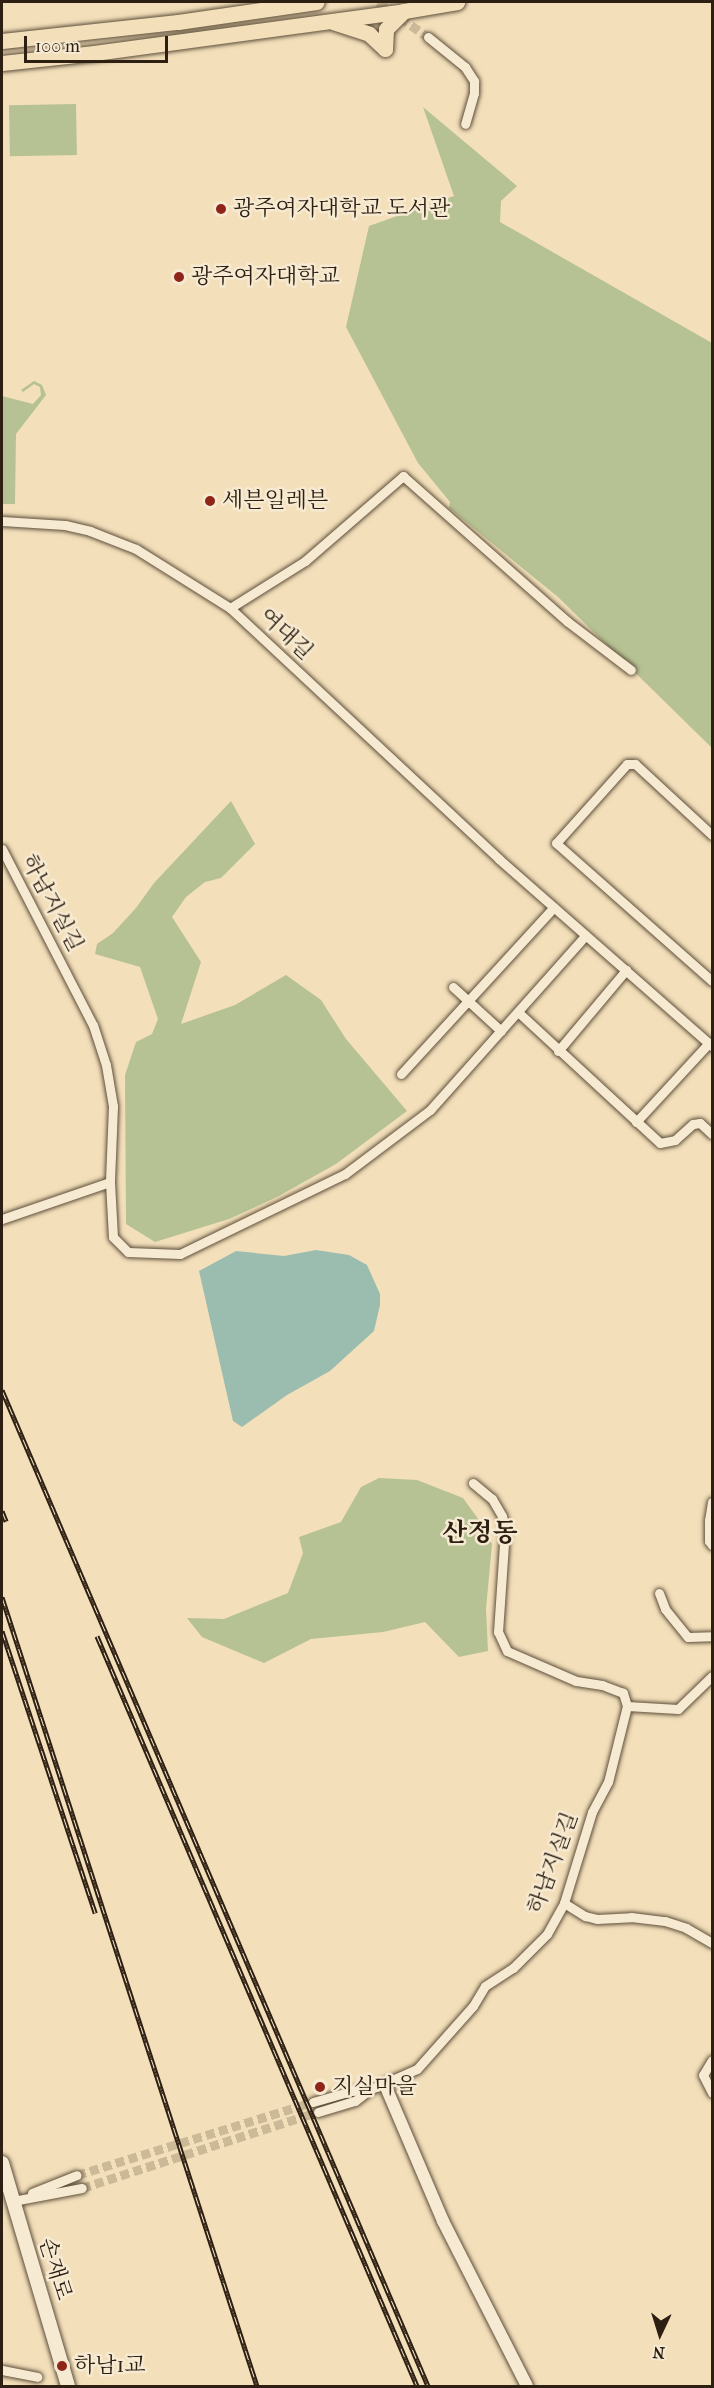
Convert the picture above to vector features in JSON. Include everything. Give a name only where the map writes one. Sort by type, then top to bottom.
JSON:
[{"type":"highway","points":[[2,41],[78,34],[317,2]]},
{"type":"highway","points":[[4,63],[330,21],[456,2]]},
{"type":"highway","points":[[330,21],[369,34],[385,49],[386,29],[404,11]]},
{"type":"highway","points":[[2,32],[78,34]]},
{"type":"main road","name":"손재로","points":[[2,2163],[7,2202],[68,2386]]},
{"type":"street","points":[[428,37],[465,67],[474,81],[474,93],[465,124]]},
{"type":"street","points":[[230,608],[305,561],[403,476],[568,622],[631,670]]},
{"type":"street","name":"여대길","points":[[2,521],[65,525],[98,534],[136,549],[230,608],[499,859],[711,1044]]},
{"type":"street","points":[[712,835],[635,764],[627,764],[556,843],[712,981]]},
{"type":"street","name":"하남지실길","points":[[2,849],[93,1025],[106,1065],[113,1106],[110,1182],[113,1237],[128,1252],[180,1254],[345,1174],[430,1110],[586,935]]},
{"type":"street","points":[[401,1074],[554,907]]},
{"type":"street","points":[[558,1051],[626,970]]},
{"type":"street","points":[[453,987],[501,1031]]},
{"type":"street","points":[[518,1012],[550,1039],[558,1051],[660,1143],[675,1140],[693,1124],[700,1123],[712,1134]]},
{"type":"street","points":[[636,1122],[711,1044]]},
{"type":"street","points":[[2,1219],[110,1182]]},
{"type":"street","points":[[473,1483],[492,1499],[505,1528],[498,1632],[507,1651],[576,1681],[602,1685],[623,1693],[627,1706],[678,1709],[712,1676]]},
{"type":"street","points":[[712,1502],[709,1541],[712,1545]]},
{"type":"street","points":[[658,1593],[665,1609],[688,1637],[712,1636]]},
{"type":"street","name":"하남지실길","points":[[369,2090],[417,2069],[427,2061],[473,2006],[485,1986],[513,1968],[547,1934],[564,1903],[592,1812],[608,1782],[627,1706]]},
{"type":"street","points":[[564,1903],[585,1916],[597,1919],[631,1917],[665,1921],[686,1928],[712,1943]]},
{"type":"street","points":[[712,2060],[703,2075],[712,2093]]},
{"type":"street","points":[[384,2085],[443,2221],[527,2386]]},
{"type":"street","points":[[313,2103],[351,2091],[369,2090]]},
{"type":"street","points":[[318,2112],[355,2101],[369,2090]]},
{"type":"street","points":[[7,2202],[77,2175]]},
{"type":"street","points":[[7,2202],[81,2188]]},
{"type":"street","points":[[2,2370],[37,2377]]},
{"type":"green space","points":[[76,104],[77,155],[10,156],[9,105]]},
{"type":"green space","points":[[423,107],[517,186],[501,201],[500,222],[712,343],[712,748],[558,597],[449,508],[450,502],[418,463],[346,327],[369,226],[454,196]]},
{"type":"green space","points":[[34,381],[42,385],[46,395],[16,434],[15,504],[2,504],[2,396],[33,404],[41,395],[40,387],[34,384],[23,392],[21,390]]},
{"type":"green space","points":[[231,801],[255,844],[221,878],[205,882],[186,897],[172,917],[201,962],[181,1024],[235,1005],[286,975],[321,1000],[346,1039],[407,1111],[336,1164],[277,1197],[229,1219],[155,1242],[126,1224],[125,1075],[136,1042],[152,1034],[158,1019],[140,967],[95,954],[97,944],[113,933],[136,908],[154,883]]},
{"type":"green space","points":[[379,1478],[417,1480],[463,1498],[484,1527],[492,1544],[486,1609],[488,1651],[459,1657],[425,1622],[383,1632],[311,1639],[264,1663],[202,1637],[187,1618],[224,1619],[288,1593],[303,1553],[299,1537],[341,1522],[361,1487]]},
{"type":"shaded area","points":[[316,1250],[349,1255],[367,1265],[380,1294],[374,1331],[330,1371],[287,1395],[242,1427],[233,1421],[199,1271],[236,1251],[284,1256]]},
{"type":"tunnel","points":[[378,2],[428,37]]},
{"type":"tunnel","points":[[77,2175],[313,2102]]},
{"type":"tunnel","points":[[82,2188],[318,2112]]},
{"type":"railway","points":[[2,1390],[428,2386]]},
{"type":"railway","points":[[2,1511],[6,1521]]},
{"type":"railway","points":[[2,1597],[257,2386]]},
{"type":"railway","points":[[2,1631],[95,1913]]},
{"type":"railway","points":[[97,1636],[417,2386]]},
{"type":"place","name":"광주여자대학교 도서관","points":[[221,209]]},
{"type":"place","name":"광주여자대학교","points":[[179,277]]},
{"type":"place","name":"세븐일레븐","points":[[210,501]]},
{"type":"place","name":"지실마을","points":[[320,2087]]},
{"type":"place","name":"하남1교","points":[[62,2366]]},
{"type":"district","name":"산정동","points":[[480,1533]]}]
